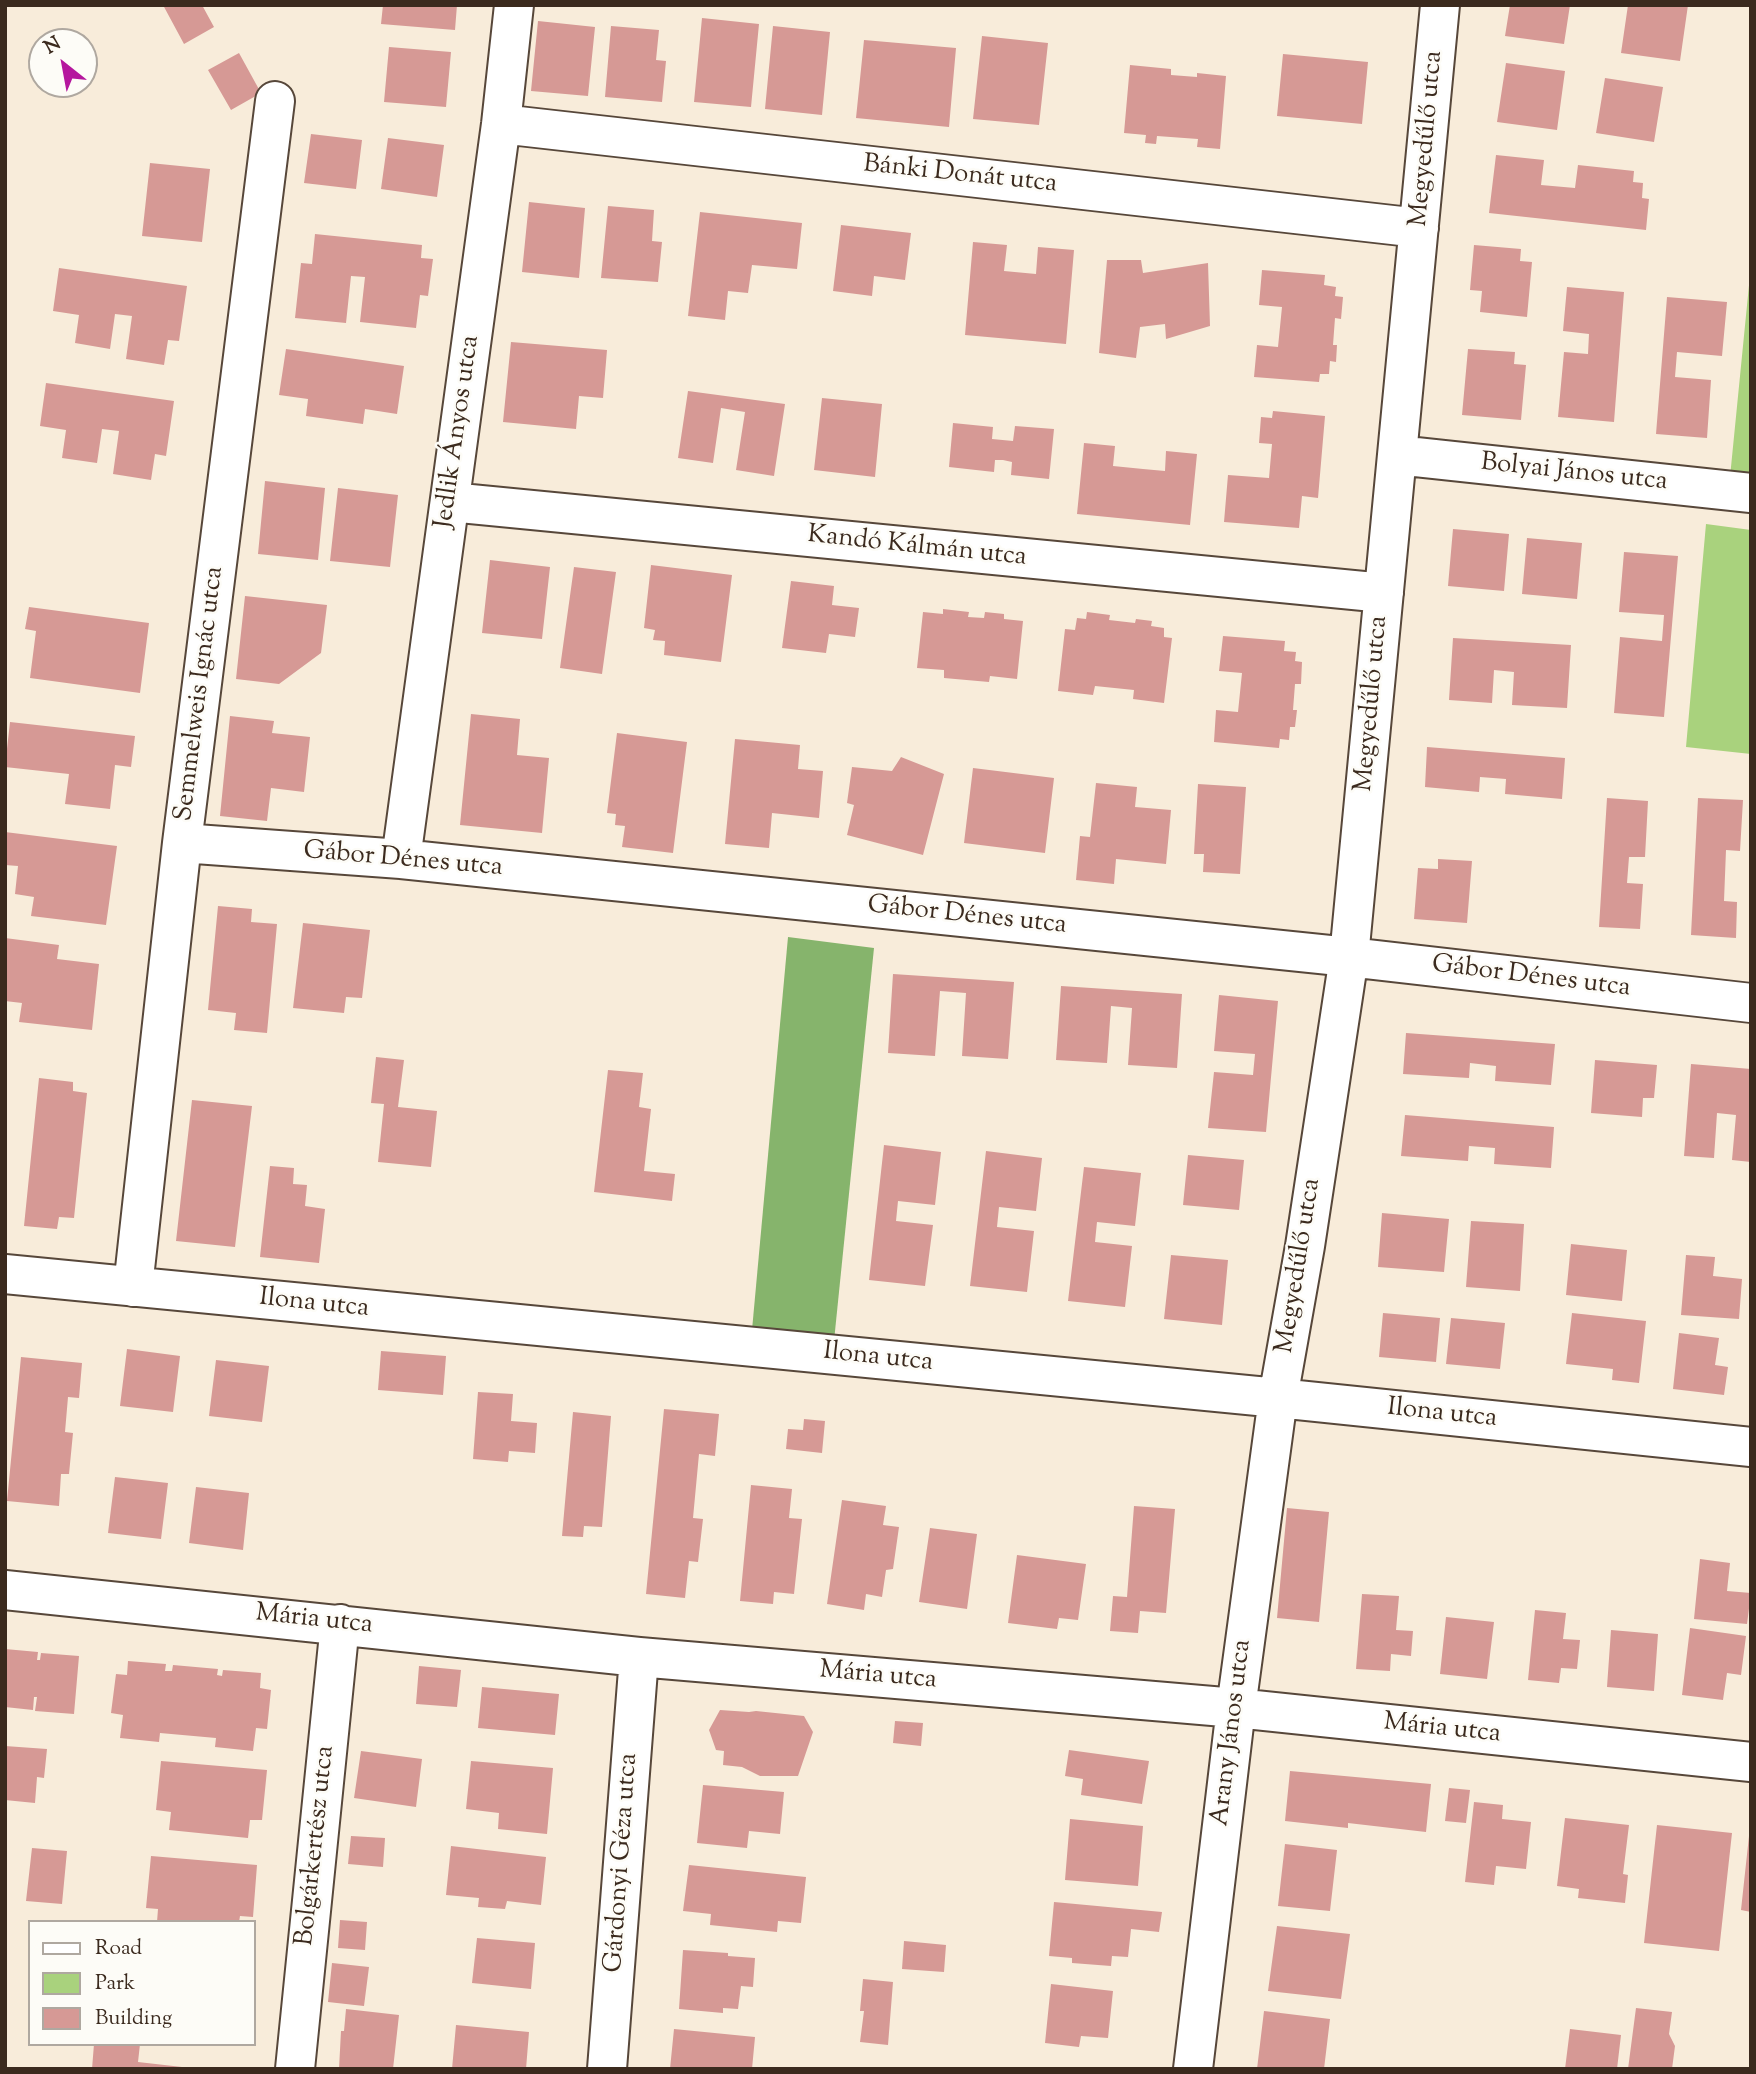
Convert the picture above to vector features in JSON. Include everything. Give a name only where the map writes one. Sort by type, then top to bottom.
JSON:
[{"type":"street","name":"Jedlik Ányos utca","points":[[401,859],[514,5]]},
{"type":"street","name":"Megyedűlő utca","points":[[1278,1398],[1305,1246],[1349,957],[1440,5]]},
{"type":"street","name":"Semmelweis Ignác utca","points":[[133,1287],[182,844],[275,101]]},
{"type":"street","name":"Bánki Donát utca","points":[[500,124],[1419,228]]},
{"type":"street","name":"Bolyai János utca","points":[[1397,454],[1751,493]]},
{"type":"street","name":"Kandó Kálmán utca","points":[[450,502],[1384,593]]},
{"type":"street","name":"Gábor Dénes utca","points":[[182,844],[401,859],[1349,957],[1751,1003]]},
{"type":"street","name":"Ilona utca","points":[[5,1274],[1278,1398],[1751,1447]]},
{"type":"street","name":"Arany János utca","points":[[1193,2069],[1236,1708],[1278,1398]]},
{"type":"street","name":"Mária utca","points":[[5,1590],[639,1657],[1236,1708],[1751,1762]]},
{"type":"street","name":"Bolgárkertész utca","points":[[295,2069],[340,1624]]},
{"type":"street","name":"Gárdonyi Géza utca","points":[[607,2069],[639,1657]]},
{"type":"green space","points":[[1751,265],[1751,479],[1730,477]]},
{"type":"green space","points":[[1706,524],[1751,530],[1751,754],[1686,747]]},
{"type":"green space","points":[[788,937],[874,948],[834,1341],[752,1330]]},
{"type":"building","points":[[163,5],[202,5],[214,27],[184,44]]},
{"type":"building","points":[[383,5],[457,5],[455,30],[381,24]]},
{"type":"building","points":[[1510,5],[1570,5],[1564,44],[1505,36]]},
{"type":"building","points":[[1628,5],[1688,5],[1680,61],[1621,53]]},
{"type":"building","points":[[702,18],[759,24],[751,107],[694,102]]},
{"type":"building","points":[[538,21],[595,27],[588,96],[531,91]]},
{"type":"building","points":[[611,26],[659,30],[656,60],[666,61],[662,102],[605,97]]},
{"type":"building","points":[[773,26],[830,32],[822,115],[765,109]]},
{"type":"building","points":[[982,36],[1048,43],[1039,125],[973,119]]},
{"type":"building","points":[[864,40],[956,48],[949,127],[856,118]]},
{"type":"building","points":[[389,47],[451,52],[446,107],[384,102]]},
{"type":"building","points":[[239,53],[261,93],[231,110],[208,70]]},
{"type":"building","points":[[1283,54],[1368,62],[1362,124],[1277,116]]},
{"type":"building","points":[[1506,63],[1565,71],[1557,130],[1497,122]]},
{"type":"building","points":[[1130,65],[1171,69],[1171,75],[1197,77],[1197,73],[1226,76],[1220,149],[1197,147],[1198,139],[1157,136],[1156,144],[1145,143],[1146,135],[1124,133]]},
{"type":"building","points":[[1605,78],[1663,87],[1654,142],[1596,133]]},
{"type":"building","points":[[311,134],[362,140],[356,189],[304,183]]},
{"type":"building","points":[[388,138],[444,145],[437,197],[381,189]]},
{"type":"building","points":[[1496,155],[1544,160],[1541,185],[1575,188],[1578,165],[1634,171],[1633,182],[1643,183],[1642,198],[1649,199],[1646,230],[1489,213]]},
{"type":"building","points":[[150,163],[210,169],[202,242],[142,236]]},
{"type":"building","points":[[529,202],[585,208],[579,278],[522,272]]},
{"type":"building","points":[[608,206],[654,210],[652,241],[662,242],[658,282],[601,278]]},
{"type":"building","points":[[700,212],[802,223],[797,269],[752,265],[748,293],[728,291],[725,320],[688,316]]},
{"type":"building","points":[[841,225],[911,233],[905,280],[874,276],[872,296],[833,291]]},
{"type":"building","points":[[315,234],[422,245],[421,258],[433,259],[428,296],[420,295],[416,328],[360,322],[365,277],[351,276],[346,323],[295,318],[301,263],[312,264]]},
{"type":"building","points":[[973,242],[1007,245],[1004,271],[1036,274],[1038,247],[1074,250],[1066,344],[965,335]]},
{"type":"building","points":[[1474,245],[1521,249],[1520,261],[1532,262],[1527,317],[1480,312],[1482,291],[1470,290]]},
{"type":"building","points":[[1107,260],[1141,260],[1143,273],[1208,263],[1210,326],[1166,339],[1165,324],[1140,327],[1136,358],[1099,353]]},
{"type":"building","points":[[59,268],[187,286],[179,341],[168,340],[164,365],[126,359],[132,316],[115,314],[110,349],[75,343],[79,315],[53,311]]},
{"type":"building","points":[[1262,270],[1325,275],[1324,285],[1336,287],[1335,296],[1343,297],[1341,319],[1335,318],[1333,345],[1337,345],[1336,362],[1330,361],[1329,374],[1320,374],[1319,382],[1254,377],[1257,345],[1278,347],[1282,307],[1259,305]]},
{"type":"building","points":[[1567,287],[1624,292],[1614,422],[1558,417],[1564,352],[1588,354],[1589,334],[1563,331]]},
{"type":"building","points":[[1667,297],[1727,302],[1722,356],[1677,352],[1675,377],[1711,380],[1707,438],[1656,434]]},
{"type":"building","points":[[511,342],[607,350],[603,398],[579,396],[576,429],[503,422]]},
{"type":"building","points":[[286,349],[404,366],[397,414],[365,409],[363,424],[306,416],[308,399],[279,395]]},
{"type":"building","points":[[1468,349],[1515,352],[1514,364],[1526,365],[1521,420],[1462,415]]},
{"type":"building","points":[[46,383],[174,401],[166,456],[155,454],[151,480],[113,474],[119,431],[102,429],[97,463],[62,458],[66,430],[40,426]]},
{"type":"building","points":[[688,391],[785,404],[774,476],[736,470],[745,412],[721,408],[713,463],[678,458]]},
{"type":"building","points":[[822,398],[882,404],[875,477],[814,470]]},
{"type":"building","points":[[1273,411],[1325,416],[1318,498],[1302,496],[1299,528],[1224,522],[1228,475],[1269,478],[1272,444],[1259,443],[1261,417],[1272,418]]},
{"type":"building","points":[[953,423],[993,427],[992,439],[1013,441],[1015,426],[1054,429],[1049,479],[1011,475],[1012,462],[1003,460],[995,460],[994,472],[949,467]]},
{"type":"building","points":[[1084,443],[1115,446],[1113,466],[1143,469],[1165,471],[1166,451],[1197,454],[1190,525],[1077,514]]},
{"type":"building","points":[[265,481],[325,488],[318,560],[258,554]]},
{"type":"building","points":[[338,488],[398,495],[390,567],[330,561]]},
{"type":"building","points":[[1453,529],[1509,534],[1504,591],[1448,586]]},
{"type":"building","points":[[1527,538],[1582,543],[1577,599],[1522,594]]},
{"type":"building","points":[[1624,552],[1678,556],[1664,717],[1614,713],[1620,637],[1662,641],[1664,615],[1619,612]]},
{"type":"building","points":[[490,560],[550,567],[542,639],[482,633]]},
{"type":"building","points":[[651,565],[732,575],[721,662],[664,655],[665,641],[653,640],[655,630],[644,628]]},
{"type":"building","points":[[574,567],[616,572],[602,674],[560,668]]},
{"type":"building","points":[[791,581],[834,586],[832,605],[859,608],[855,637],[829,634],[826,653],[782,648]]},
{"type":"building","points":[[245,596],[327,605],[321,653],[279,684],[236,679]]},
{"type":"building","points":[[29,607],[149,623],[140,693],[30,678],[36,631],[25,629]]},
{"type":"building","points":[[943,609],[969,612],[968,617],[984,618],[985,612],[1004,614],[1004,619],[1023,621],[1017,679],[990,676],[989,682],[944,678],[944,670],[917,668],[923,612],[943,614]]},
{"type":"building","points":[[1087,612],[1110,615],[1109,620],[1135,623],[1136,619],[1152,621],[1151,626],[1164,628],[1164,637],[1172,638],[1164,703],[1133,699],[1134,690],[1095,686],[1093,695],[1058,691],[1065,629],[1075,630],[1077,618],[1086,619]]},
{"type":"building","points":[[1223,636],[1285,641],[1284,651],[1296,652],[1295,661],[1302,662],[1301,684],[1295,684],[1295,727],[1290,727],[1289,740],[1280,739],[1279,748],[1214,742],[1216,710],[1238,712],[1242,673],[1219,671]]},
{"type":"building","points":[[1453,638],[1571,645],[1567,708],[1512,705],[1514,672],[1494,670],[1492,703],[1449,700]]},
{"type":"building","points":[[471,714],[520,719],[517,755],[549,758],[542,833],[460,825]]},
{"type":"building","points":[[230,716],[274,721],[272,733],[310,737],[304,792],[271,788],[267,821],[220,816]]},
{"type":"building","points":[[10,722],[135,736],[131,767],[115,765],[110,809],[65,804],[69,774],[5,767]]},
{"type":"building","points":[[617,733],[687,742],[673,853],[622,847],[625,826],[615,825],[616,814],[607,813]]},
{"type":"building","points":[[735,739],[800,745],[798,769],[823,771],[819,818],[772,813],[769,848],[725,844]]},
{"type":"building","points":[[1427,747],[1565,758],[1562,799],[1505,794],[1506,779],[1480,777],[1479,792],[1425,787]]},
{"type":"building","points":[[901,757],[944,774],[923,855],[847,835],[854,805],[847,803],[852,767],[892,771]]},
{"type":"building","points":[[973,768],[1054,778],[1045,853],[964,843]]},
{"type":"building","points":[[1096,783],[1137,787],[1135,807],[1171,810],[1166,864],[1116,859],[1114,884],[1076,880],[1080,836],[1090,837]]},
{"type":"building","points":[[1198,784],[1246,787],[1240,874],[1203,872],[1204,854],[1194,854]]},
{"type":"building","points":[[1607,798],[1648,801],[1645,857],[1629,857],[1627,883],[1643,884],[1640,929],[1599,927]]},
{"type":"building","points":[[1698,798],[1743,800],[1740,851],[1726,850],[1724,901],[1737,902],[1736,938],[1691,935]]},
{"type":"building","points":[[5,832],[117,846],[106,925],[31,916],[34,897],[15,894],[18,866],[5,865]]},
{"type":"building","points":[[1438,859],[1472,861],[1467,923],[1414,919],[1418,868],[1438,869]]},
{"type":"building","points":[[218,906],[252,909],[251,922],[277,924],[267,1033],[234,1030],[236,1013],[208,1010]]},
{"type":"building","points":[[303,923],[370,930],[362,998],[346,997],[344,1013],[293,1008]]},
{"type":"building","points":[[5,938],[59,945],[57,959],[99,964],[92,1030],[19,1022],[22,1003],[5,1001]]},
{"type":"building","points":[[893,974],[1014,982],[1008,1059],[962,1056],[966,993],[940,991],[935,1056],[888,1053]]},
{"type":"building","points":[[1061,986],[1182,994],[1177,1068],[1128,1065],[1132,1008],[1111,1006],[1107,1063],[1056,1060]]},
{"type":"building","points":[[1219,995],[1278,1001],[1266,1132],[1208,1128],[1214,1072],[1253,1075],[1255,1054],[1214,1051]]},
{"type":"building","points":[[1406,1033],[1555,1044],[1551,1085],[1495,1081],[1496,1066],[1470,1063],[1469,1078],[1403,1074]]},
{"type":"building","points":[[376,1057],[404,1060],[398,1107],[437,1111],[431,1167],[378,1162],[384,1104],[371,1103]]},
{"type":"building","points":[[1595,1060],[1657,1065],[1654,1098],[1643,1098],[1642,1117],[1591,1113]]},
{"type":"building","points":[[1691,1064],[1751,1069],[1751,1162],[1732,1160],[1736,1115],[1717,1113],[1714,1158],[1684,1156]]},
{"type":"building","points":[[608,1070],[643,1073],[639,1107],[651,1109],[644,1171],[675,1174],[672,1201],[594,1192]]},
{"type":"building","points":[[39,1078],[73,1082],[73,1091],[87,1093],[74,1218],[59,1217],[57,1229],[24,1226]]},
{"type":"building","points":[[192,1100],[252,1106],[235,1247],[176,1241]]},
{"type":"building","points":[[1405,1115],[1554,1127],[1551,1168],[1494,1164],[1495,1148],[1469,1146],[1468,1161],[1401,1156]]},
{"type":"building","points":[[884,1145],[941,1152],[935,1205],[898,1201],[896,1221],[933,1225],[925,1286],[869,1280]]},
{"type":"building","points":[[986,1151],[1042,1158],[1036,1211],[999,1207],[997,1227],[1034,1231],[1027,1292],[970,1286]]},
{"type":"building","points":[[1188,1155],[1244,1160],[1239,1210],[1183,1205]]},
{"type":"building","points":[[270,1166],[294,1168],[293,1184],[307,1185],[305,1206],[325,1209],[319,1263],[260,1257]]},
{"type":"building","points":[[1084,1167],[1141,1173],[1135,1226],[1097,1222],[1095,1242],[1132,1246],[1125,1307],[1068,1301]]},
{"type":"building","points":[[1382,1213],[1449,1219],[1444,1272],[1378,1267]]},
{"type":"building","points":[[1471,1221],[1524,1224],[1520,1291],[1466,1287]]},
{"type":"building","points":[[1571,1244],[1627,1250],[1622,1301],[1566,1295]]},
{"type":"building","points":[[1171,1255],[1228,1260],[1222,1325],[1164,1319]]},
{"type":"building","points":[[1686,1255],[1715,1257],[1713,1276],[1742,1279],[1739,1319],[1681,1315]]},
{"type":"building","points":[[1383,1313],[1440,1318],[1436,1362],[1379,1357]]},
{"type":"building","points":[[1572,1313],[1646,1321],[1639,1383],[1612,1380],[1613,1369],[1566,1364]]},
{"type":"building","points":[[1451,1318],[1505,1323],[1500,1369],[1446,1364]]},
{"type":"building","points":[[1679,1333],[1719,1338],[1715,1365],[1728,1367],[1724,1395],[1673,1389]]},
{"type":"building","points":[[127,1349],[180,1356],[173,1412],[120,1406]]},
{"type":"building","points":[[381,1351],[446,1356],[443,1395],[378,1390]]},
{"type":"building","points":[[21,1357],[82,1363],[79,1398],[68,1397],[65,1432],[73,1433],[69,1474],[61,1474],[59,1506],[7,1501]]},
{"type":"building","points":[[216,1360],[269,1366],[262,1422],[209,1416]]},
{"type":"building","points":[[478,1392],[513,1394],[511,1421],[537,1423],[535,1453],[509,1451],[508,1462],[473,1459]]},
{"type":"building","points":[[664,1409],[719,1414],[715,1456],[699,1454],[693,1518],[703,1519],[698,1562],[689,1561],[685,1598],[646,1594]]},
{"type":"building","points":[[573,1412],[611,1416],[602,1527],[584,1526],[583,1537],[562,1536]]},
{"type":"building","points":[[804,1419],[825,1421],[822,1453],[786,1449],[788,1429],[803,1430]]},
{"type":"building","points":[[115,1477],[168,1483],[161,1539],[108,1533]]},
{"type":"building","points":[[751,1485],[792,1489],[789,1518],[802,1519],[794,1594],[774,1592],[773,1604],[740,1601]]},
{"type":"building","points":[[196,1487],[249,1493],[243,1550],[189,1543]]},
{"type":"building","points":[[842,1500],[886,1506],[883,1525],[899,1527],[893,1569],[886,1570],[882,1597],[866,1594],[864,1610],[827,1604]]},
{"type":"building","points":[[1134,1506],[1175,1509],[1166,1613],[1140,1611],[1138,1633],[1110,1631],[1113,1596],[1127,1597]]},
{"type":"building","points":[[1287,1508],[1329,1512],[1319,1622],[1277,1618]]},
{"type":"building","points":[[930,1528],[977,1534],[967,1609],[919,1602]]},
{"type":"building","points":[[1017,1555],[1086,1564],[1078,1620],[1059,1618],[1057,1629],[1008,1623]]},
{"type":"building","points":[[1700,1559],[1730,1563],[1727,1591],[1751,1593],[1747,1624],[1694,1619]]},
{"type":"building","points":[[1362,1594],[1399,1596],[1396,1630],[1413,1631],[1411,1656],[1391,1654],[1390,1671],[1356,1669]]},
{"type":"building","points":[[1535,1610],[1566,1613],[1563,1639],[1580,1640],[1577,1669],[1561,1668],[1559,1683],[1528,1680]]},
{"type":"building","points":[[1446,1617],[1494,1622],[1487,1679],[1440,1674]]},
{"type":"building","points":[[1690,1628],[1746,1636],[1741,1675],[1727,1673],[1723,1700],[1682,1695]]},
{"type":"building","points":[[1611,1630],[1658,1634],[1654,1691],[1607,1687]]},
{"type":"building","points":[[5,1649],[38,1652],[37,1660],[40,1660],[41,1653],[79,1656],[74,1714],[35,1711],[37,1697],[34,1697],[33,1710],[5,1707]]},
{"type":"building","points":[[128,1661],[166,1664],[165,1671],[172,1671],[173,1665],[218,1669],[217,1675],[222,1676],[223,1670],[261,1673],[260,1688],[271,1690],[267,1729],[256,1728],[253,1751],[215,1747],[216,1738],[160,1733],[159,1742],[120,1738],[123,1715],[111,1713],[116,1674],[127,1675]]},
{"type":"building","points":[[419,1666],[461,1670],[457,1707],[416,1704]]},
{"type":"building","points":[[482,1687],[559,1694],[555,1735],[478,1728]]},
{"type":"building","points":[[720,1710],[804,1716],[813,1732],[798,1776],[760,1776],[742,1767],[723,1765],[724,1751],[716,1750],[709,1730]]},
{"type":"building","points":[[895,1721],[923,1723],[921,1746],[893,1743]]},
{"type":"building","points":[[5,1746],[47,1749],[44,1778],[37,1777],[35,1803],[5,1800]]},
{"type":"building","points":[[1069,1750],[1149,1761],[1142,1804],[1081,1795],[1083,1779],[1065,1776]]},
{"type":"building","points":[[361,1751],[422,1759],[416,1807],[354,1798]]},
{"type":"building","points":[[161,1761],[267,1770],[262,1820],[250,1820],[248,1838],[169,1830],[171,1812],[156,1810]]},
{"type":"building","points":[[471,1761],[553,1768],[547,1834],[498,1829],[499,1813],[466,1809]]},
{"type":"building","points":[[1290,1771],[1431,1784],[1426,1832],[1348,1823],[1348,1828],[1285,1821]]},
{"type":"building","points":[[703,1785],[784,1792],[780,1834],[749,1831],[747,1848],[697,1843]]},
{"type":"building","points":[[1449,1788],[1470,1790],[1466,1823],[1445,1821]]},
{"type":"building","points":[[1474,1802],[1503,1805],[1502,1819],[1531,1822],[1526,1869],[1496,1866],[1494,1885],[1465,1882]]},
{"type":"building","points":[[1565,1818],[1629,1825],[1623,1874],[1628,1875],[1625,1903],[1578,1898],[1579,1889],[1557,1886]]},
{"type":"building","points":[[1070,1819],[1143,1826],[1138,1886],[1065,1880]]},
{"type":"building","points":[[1657,1825],[1732,1833],[1719,1951],[1644,1943]]},
{"type":"building","points":[[351,1836],[385,1838],[383,1867],[348,1864]]},
{"type":"building","points":[[1751,1836],[1751,1912],[1741,1910]]},
{"type":"building","points":[[1285,1844],[1337,1850],[1330,1911],[1278,1906]]},
{"type":"building","points":[[451,1846],[546,1857],[541,1905],[507,1901],[505,1909],[478,1907],[479,1898],[446,1895]]},
{"type":"building","points":[[32,1848],[67,1851],[62,1904],[26,1901]]},
{"type":"building","points":[[151,1856],[257,1865],[253,1917],[240,1916],[239,1920],[157,1920],[158,1909],[146,1908]]},
{"type":"building","points":[[689,1865],[806,1877],[801,1923],[778,1921],[777,1932],[710,1925],[711,1914],[683,1911]]},
{"type":"building","points":[[1054,1902],[1162,1912],[1159,1932],[1131,1929],[1128,1957],[1112,1956],[1111,1966],[1072,1963],[1072,1958],[1049,1956]]},
{"type":"building","points":[[340,1920],[367,1922],[365,1950],[338,1948]]},
{"type":"building","points":[[1277,1926],[1350,1934],[1341,1999],[1268,1991]]},
{"type":"building","points":[[477,1938],[535,1943],[531,1989],[472,1983]]},
{"type":"building","points":[[904,1941],[946,1945],[944,1972],[902,1969]]},
{"type":"building","points":[[683,1950],[755,1958],[753,1987],[741,1986],[738,2009],[723,2008],[723,2013],[679,2009]]},
{"type":"building","points":[[332,1963],[369,1967],[364,2006],[328,2002]]},
{"type":"building","points":[[863,1979],[893,1982],[888,2045],[860,2042],[864,2011],[860,2011]]},
{"type":"building","points":[[1051,1984],[1113,1991],[1108,2038],[1081,2036],[1079,2047],[1045,2043]]},
{"type":"building","points":[[1636,2008],[1672,2012],[1669,2034],[1675,2046],[1672,2069],[1628,2069]]},
{"type":"building","points":[[346,2009],[399,2015],[393,2069],[339,2069],[341,2031],[344,2031]]},
{"type":"building","points":[[1264,2011],[1330,2019],[1324,2069],[1257,2069]]},
{"type":"building","points":[[456,2025],[529,2032],[526,2069],[452,2069]]},
{"type":"building","points":[[674,2029],[755,2037],[752,2069],[670,2069]]},
{"type":"building","points":[[1570,2029],[1621,2035],[1617,2069],[1565,2069]]},
{"type":"building","points":[[94,2046],[140,2046],[138,2062],[182,2067],[182,2069],[92,2069]]}]
